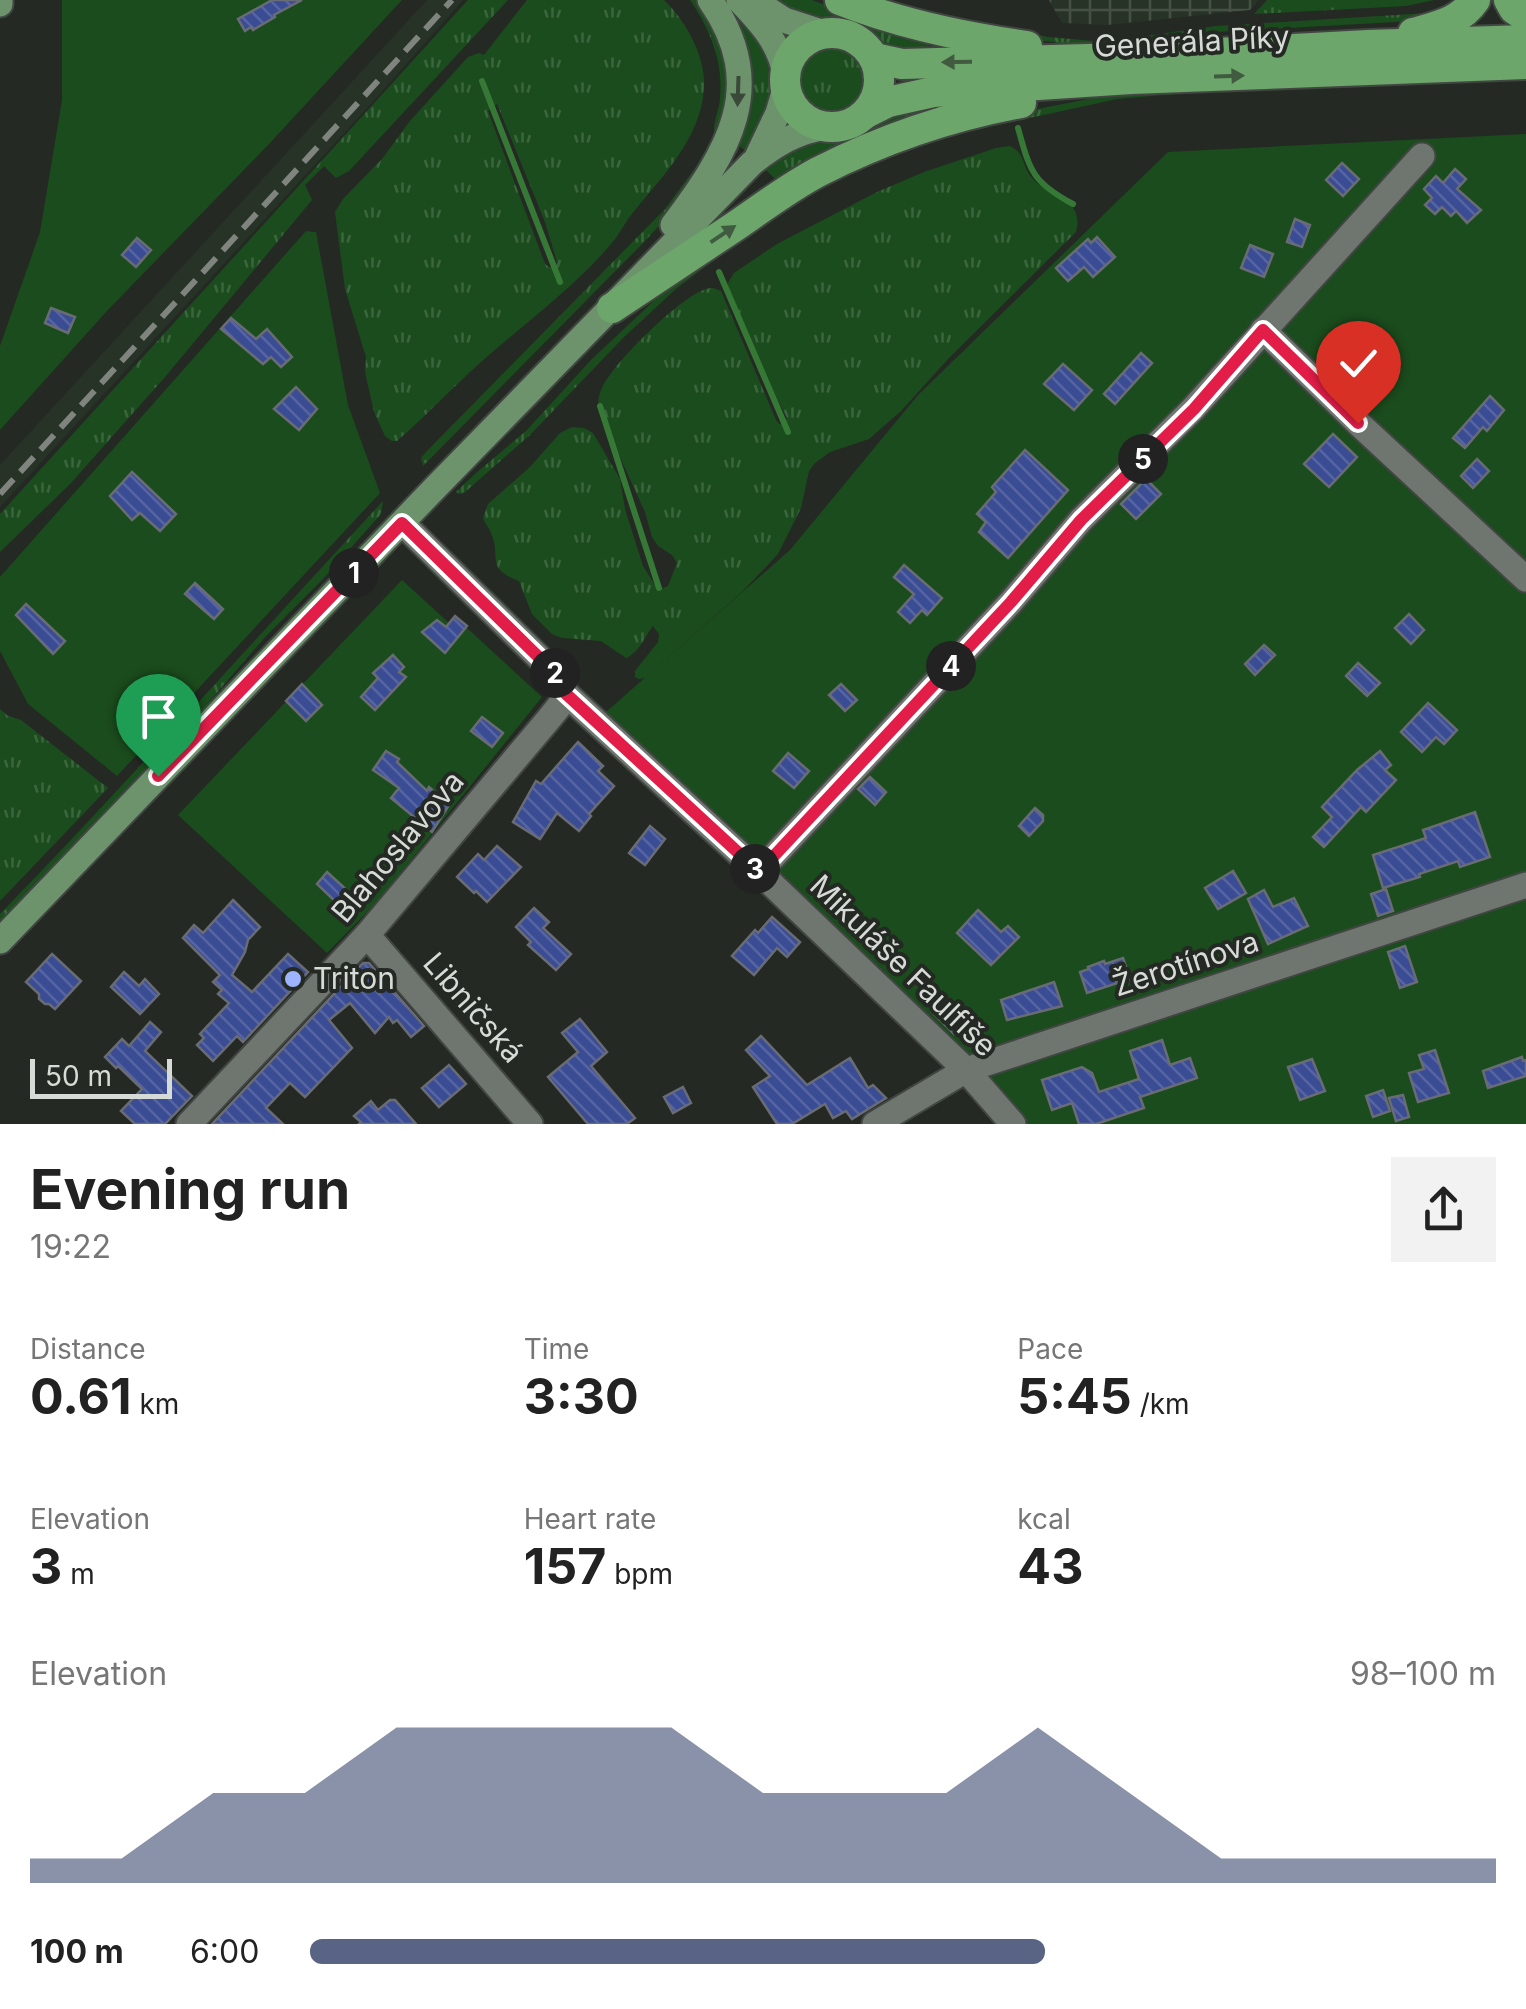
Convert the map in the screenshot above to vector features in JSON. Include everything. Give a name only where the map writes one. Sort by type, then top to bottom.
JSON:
[{"type":"highway","points":[[840,0],[902,22],[1128,68]]},
{"type":"highway","points":[[1368,45],[1446,24],[1468,10],[1474,0]]},
{"type":"highway","points":[[1509,0],[1526,16]]},
{"type":"highway","points":[[839,33],[865,46],[878,73],[879,87],[866,114],[840,127],[812,123],[800,115],[790,103],[785,81],[789,59],[798,47],[824,34],[839,33]]},
{"type":"highway","name":"Generála Píky","points":[[866,114],[915,94],[1128,68],[1368,45],[1526,40]]},
{"type":"highway","name":"Generála Píky","points":[[874,58],[902,64],[1128,68],[1526,64]]},
{"type":"highway","points":[[612,308],[780,195],[883,142],[970,112],[1128,68]]},
{"type":"main road","points":[[612,308],[708,179],[727,144],[737,112],[740,83],[731,37],[710,0]]},
{"type":"main road","points":[[739,0],[776,44],[785,81],[771,131],[752,163]]},
{"type":"main road","points":[[754,0],[784,20],[824,34]]},
{"type":"main road","points":[[0,941],[752,163],[796,134],[826,127]]},
{"type":"street","points":[[756,869],[773,857],[1011,602],[1081,520],[1194,409],[1422,156]]},
{"type":"street","points":[[1263,330],[1526,579]]},
{"type":"street","name":"Mikuláše Faulfiše","points":[[402,523],[562,680],[564,692],[966,1070],[1013,1124]]},
{"type":"street","name":"Blahoslavova","points":[[189,1124],[368,935],[561,704],[564,692]]},
{"type":"street","name":"Žerotínova","points":[[876,1124],[966,1070],[1526,884]]},
{"type":"street","name":"Libničská","points":[[368,935],[530,1124]]},
{"type":"shaded area","points":[[427,0],[463,0],[0,507],[0,465]]},
{"type":"shaded area","points":[[1049,0],[1259,0],[1250,10],[1107,25],[1062,23]]},
{"type":"green space","points":[[62,0],[402,0],[106,312],[0,430],[0,346],[40,232],[62,100]]},
{"type":"green space","points":[[468,0],[508,0],[349,171],[336,178],[324,166],[305,185],[312,200],[165,377],[71,483],[0,552],[0,514]]},
{"type":"green space","points":[[527,0],[664,0],[680,18],[698,52],[704,76],[701,107],[676,159],[601,255],[397,441],[392,441],[385,436],[374,412],[365,372],[366,357],[345,289],[335,212],[468,57],[484,55]],"holes":[[[497,104],[557,262],[555,267],[545,264],[488,111]]]},
{"type":"green space","points":[[690,0],[700,0],[724,50],[728,94],[718,134],[714,131],[721,86],[718,60]]},
{"type":"green space","points":[[768,0],[812,0],[930,39],[928,53],[880,48],[847,27],[818,23]]},
{"type":"green space","points":[[1267,0],[1434,0],[1406,6],[1254,14]]},
{"type":"green space","points":[[723,2],[757,36],[772,70],[768,107],[746,151],[737,144]]},
{"type":"green space","points":[[1445,8],[1430,20],[1216,32],[1146,43],[1076,45],[1004,36],[953,18],[1048,37],[1095,41],[1216,26],[1428,13]]},
{"type":"green space","points":[[831,49],[854,58],[863,81],[854,104],[831,113],[808,104],[799,81],[808,58]]},
{"type":"green space","points":[[1417,83],[1117,99],[948,136],[987,119],[1114,94]]},
{"type":"green space","points":[[928,102],[931,114],[779,183],[763,167],[814,138],[845,138],[870,122]]},
{"type":"green space","points":[[1526,134],[1526,1124],[1005,1124],[606,712],[790,550],[918,395],[1168,152]]},
{"type":"green space","points":[[712,142],[716,144],[671,213],[423,466],[421,458],[426,452],[664,210]]},
{"type":"green space","points":[[1009,146],[1021,155],[1039,185],[1071,205],[1077,220],[1076,232],[901,411],[869,439],[830,452],[815,463],[809,471],[801,508],[778,554],[743,591],[645,678],[635,677],[635,671],[658,642],[659,634],[653,626],[626,658],[601,641],[552,634],[532,614],[519,581],[498,566],[494,541],[483,518],[488,504],[530,467],[560,433],[572,427],[593,433],[620,479],[643,566],[658,590],[668,586],[677,563],[652,537],[645,512],[599,411],[602,388],[633,348],[680,304],[706,289],[721,291],[776,420],[784,423],[787,418],[751,350],[728,294],[728,283],[734,273],[777,244],[877,192],[924,172]]},
{"type":"green space","points":[[782,204],[785,211],[677,288],[530,435],[464,493],[456,492],[526,431],[591,360],[678,278]]},
{"type":"green space","points":[[306,231],[316,232],[348,405],[380,493],[117,776],[28,704],[0,651],[0,577]]},
{"type":"green space","points":[[383,501],[381,514],[323,579],[0,925],[0,914]]},
{"type":"green space","points":[[402,580],[449,623],[455,617],[542,697],[377,902],[327,953],[178,815]]},
{"type":"green space","points":[[0,709],[21,720],[108,788],[0,901]]},
{"type":"building","points":[[272,0],[302,0],[245,31],[238,19]]},
{"type":"building","points":[[1342,163],[1359,179],[1343,196],[1326,180]]},
{"type":"building","points":[[1455,169],[1466,179],[1457,189],[1481,210],[1467,223],[1456,211],[1451,216],[1442,207],[1435,214],[1425,205],[1432,198],[1424,189],[1436,176],[1443,183]]},
{"type":"building","points":[[1295,219],[1310,225],[1302,247],[1287,242]]},
{"type":"building","points":[[1097,237],[1115,257],[1093,277],[1084,267],[1068,281],[1056,268],[1088,239],[1091,243]]},
{"type":"building","points":[[137,238],[151,250],[136,267],[122,255]]},
{"type":"building","points":[[1250,245],[1273,254],[1264,277],[1241,268]]},
{"type":"building","points":[[51,308],[75,317],[68,333],[45,323]]},
{"type":"building","points":[[231,318],[256,339],[267,329],[292,357],[281,367],[271,357],[263,364],[221,329]]},
{"type":"building","points":[[1141,353],[1152,363],[1115,404],[1104,394]]},
{"type":"building","points":[[1063,364],[1092,390],[1074,410],[1044,384]]},
{"type":"building","points":[[296,387],[317,409],[299,430],[274,409]]},
{"type":"building","points":[[1490,396],[1504,410],[1487,431],[1483,427],[1465,448],[1453,438]]},
{"type":"building","points":[[1333,434],[1357,457],[1329,487],[1304,464]]},
{"type":"building","points":[[1025,450],[1068,490],[1008,558],[979,532],[986,522],[977,514],[996,492],[992,487]]},
{"type":"building","points":[[1477,459],[1489,471],[1473,488],[1461,476]]},
{"type":"building","points":[[132,472],[176,514],[160,531],[140,513],[132,520],[110,496]]},
{"type":"building","points":[[1146,479],[1161,494],[1136,519],[1121,504]]},
{"type":"building","points":[[904,565],[942,598],[927,615],[922,610],[910,623],[898,612],[914,594],[894,577]]},
{"type":"building","points":[[195,583],[223,609],[214,619],[185,594]]},
{"type":"building","points":[[26,604],[65,641],[53,654],[16,615]]},
{"type":"building","points":[[1409,614],[1424,630],[1411,644],[1395,628]]},
{"type":"building","points":[[455,616],[467,626],[445,653],[422,632],[437,620],[446,627]]},
{"type":"building","points":[[1264,645],[1275,655],[1255,675],[1245,664]]},
{"type":"building","points":[[393,655],[404,667],[399,672],[406,677],[375,710],[361,697],[378,678],[373,673]]},
{"type":"building","points":[[1358,663],[1380,683],[1367,696],[1346,676]]},
{"type":"building","points":[[302,684],[322,705],[306,721],[286,701]]},
{"type":"building","points":[[841,684],[857,700],[845,711],[829,695]]},
{"type":"building","points":[[1428,703],[1457,730],[1444,744],[1436,737],[1422,752],[1401,732]]},
{"type":"building","points":[[482,717],[503,733],[492,747],[471,731]]},
{"type":"building","points":[[578,742],[603,766],[598,771],[614,786],[579,831],[557,813],[540,839],[513,822],[536,781],[541,784]]},
{"type":"building","points":[[386,751],[399,759],[397,762],[427,791],[429,787],[449,805],[432,832],[391,798],[399,788],[373,770]]},
{"type":"building","points":[[1380,751],[1391,765],[1385,770],[1396,780],[1366,812],[1361,807],[1324,847],[1313,837],[1332,817],[1322,807]]},
{"type":"building","points":[[788,753],[809,771],[794,788],[773,771]]},
{"type":"building","points":[[870,777],[886,792],[875,805],[858,789]]},
{"type":"building","points":[[1035,808],[1043,815],[1043,821],[1029,836],[1019,826]]},
{"type":"building","points":[[1475,812],[1490,857],[1460,867],[1458,861],[1383,888],[1373,855],[1426,838],[1423,830]]},
{"type":"building","points":[[650,826],[665,839],[645,865],[629,853]]},
{"type":"building","points":[[497,846],[521,867],[487,902],[457,877],[478,854],[484,860]]},
{"type":"building","points":[[1233,871],[1246,893],[1218,909],[1205,888]]},
{"type":"building","points":[[327,872],[350,893],[339,905],[317,884]]},
{"type":"building","points":[[1386,889],[1393,911],[1378,916],[1371,894]]},
{"type":"building","points":[[1264,890],[1273,907],[1294,898],[1308,926],[1268,944],[1248,899]]},
{"type":"building","points":[[233,900],[260,927],[248,940],[232,975],[252,992],[288,954],[308,972],[243,1042],[237,1036],[213,1061],[197,1045],[204,1038],[200,1034],[229,1003],[218,994],[222,990],[213,982],[220,975],[183,938],[194,925],[203,933]]},
{"type":"building","points":[[534,908],[549,922],[543,928],[571,954],[556,970],[528,945],[531,942],[516,927]]},
{"type":"building","points":[[978,910],[1001,932],[1008,926],[1019,937],[991,965],[957,933]]},
{"type":"building","points":[[772,917],[800,942],[787,957],[777,948],[754,975],[732,956]]},
{"type":"building","points":[[1405,946],[1417,982],[1400,988],[1388,952]]},
{"type":"building","points":[[52,954],[81,981],[55,1009],[39,999],[39,994],[26,982]]},
{"type":"building","points":[[1123,958],[1130,979],[1087,993],[1080,972],[1104,961],[1105,964]]},
{"type":"building","points":[[363,963],[369,963],[424,1026],[411,1037],[397,1020],[393,1023],[389,1017],[375,1033],[350,1003],[329,1020],[352,1048],[305,1097],[290,1083],[266,1108],[283,1124],[212,1124]]},
{"type":"building","points":[[124,972],[139,986],[145,979],[159,994],[140,1014],[111,987]]},
{"type":"building","points":[[1054,982],[1062,1006],[1007,1020],[1001,1000]]},
{"type":"building","points":[[944,1000],[966,1022],[954,1034],[932,1012]]},
{"type":"building","points":[[580,1019],[607,1052],[591,1066],[635,1118],[627,1124],[588,1124],[548,1077],[578,1052],[562,1033]]},
{"type":"building","points":[[150,1022],[161,1032],[145,1051],[192,1096],[165,1124],[135,1124],[121,1111],[142,1089],[105,1057],[122,1039],[129,1046]]},
{"type":"building","points":[[761,1036],[807,1085],[850,1058],[868,1088],[873,1085],[886,1098],[852,1119],[846,1111],[833,1118],[825,1104],[792,1124],[777,1124],[753,1087],[770,1076],[746,1050]]},
{"type":"building","points":[[1162,1040],[1170,1065],[1190,1058],[1197,1078],[1140,1097],[1144,1108],[1096,1124],[1079,1124],[1072,1103],[1052,1110],[1042,1080],[1082,1067],[1092,1073],[1099,1092],[1139,1079],[1130,1051]]},
{"type":"building","points":[[1435,1050],[1449,1093],[1418,1102],[1409,1073],[1424,1069],[1419,1055]]},
{"type":"building","points":[[1522,1057],[1526,1060],[1526,1076],[1488,1088],[1483,1071]]},
{"type":"building","points":[[1312,1059],[1325,1091],[1300,1100],[1288,1067]]},
{"type":"building","points":[[449,1065],[466,1084],[439,1107],[422,1088]]},
{"type":"building","points":[[683,1087],[691,1103],[673,1113],[664,1097]]},
{"type":"building","points":[[1383,1090],[1390,1111],[1373,1117],[1366,1096]]},
{"type":"building","points":[[1403,1095],[1409,1117],[1396,1121],[1389,1098]]},
{"type":"building","points":[[395,1100],[416,1124],[359,1124],[354,1116],[371,1101],[378,1110]]},
{"type":"waterway","points":[[482,81],[560,282]]},
{"type":"waterway","points":[[1018,128],[1035,174],[1049,189],[1073,204]]},
{"type":"waterway","points":[[719,272],[788,432]]},
{"type":"waterway","points":[[600,406],[659,588]]},
{"type":"railway","points":[[0,494],[452,0]]},
{"type":"place","name":"Triton","points":[[293,979]]},
{"type":"route","points":[[158,776],[402,523],[562,680],[564,692],[756,869],[773,857],[1011,602],[1081,520],[1194,409],[1263,330],[1358,423]]}]
